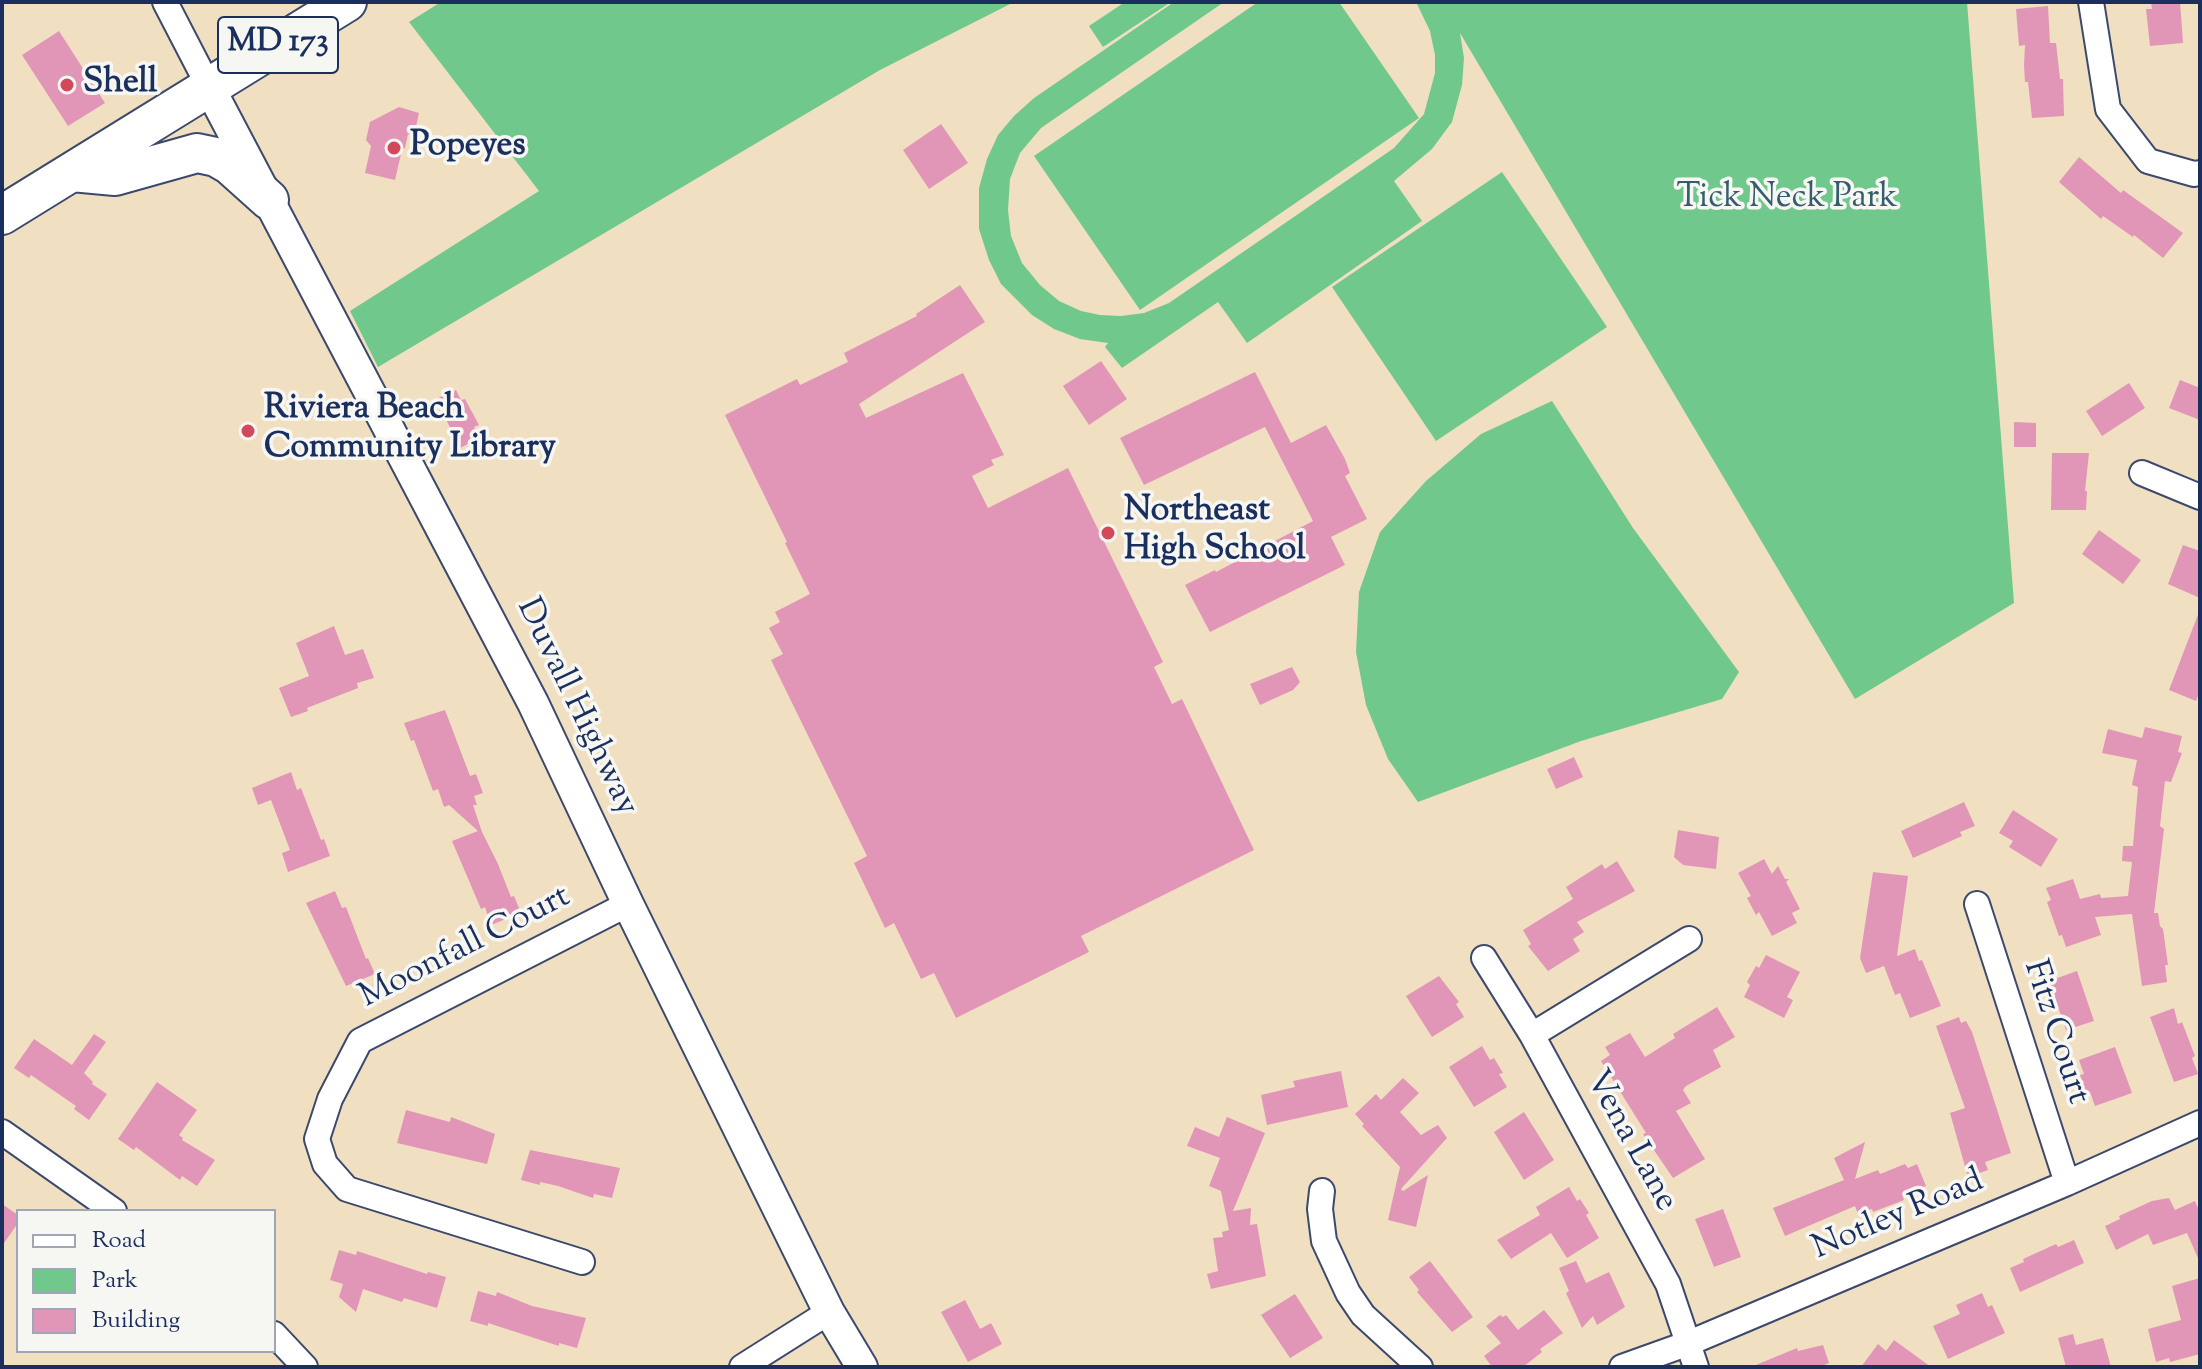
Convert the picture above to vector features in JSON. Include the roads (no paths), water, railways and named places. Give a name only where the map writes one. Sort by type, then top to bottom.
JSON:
[{"type":"main road","name":"MD 173","points":[[2,215],[347,2]]},
{"type":"main road","points":[[72,172],[115,176],[197,153],[216,157],[230,165],[269,200]]},
{"type":"street","points":[[165,2],[209,87]]},
{"type":"street","points":[[2091,2],[2108,109],[2148,161],[2200,173]]},
{"type":"street","name":"Duvall Highway","points":[[209,87],[533,703],[628,904],[829,1312],[862,1367]]},
{"type":"street","points":[[2142,473],[2200,497]]},
{"type":"street","name":"Moonfall Court","points":[[582,1262],[347,1189],[325,1164],[317,1139],[330,1099],[360,1041],[628,904]]},
{"type":"street","name":"Fitz Court","points":[[1977,904],[2067,1183]]},
{"type":"street","points":[[1532,1035],[1689,939]]},
{"type":"street","name":"Vena Lane","points":[[1484,958],[1532,1035],[1668,1284],[1696,1367]]},
{"type":"street","name":"Notley Road","points":[[1622,1367],[1689,1343],[2067,1183],[2200,1123]]},
{"type":"street","points":[[2,1132],[111,1209]]},
{"type":"street","points":[[1322,1191],[1320,1209],[1324,1241],[1348,1293],[1363,1315],[1420,1367]]},
{"type":"street","points":[[742,1367],[829,1312]]},
{"type":"street","points":[[276,1336],[305,1367]]},
{"type":"place","name":"Shell","points":[[67,85]]},
{"type":"place","name":"Popeyes","points":[[394,148]]},
{"type":"place","name":"Riviera Beach Community Library","points":[[248,431]]},
{"type":"place","name":"Northeast High School","points":[[1108,533]]},
{"type":"park label","name":"Tick Neck Park","points":[[1787,200]]}]
